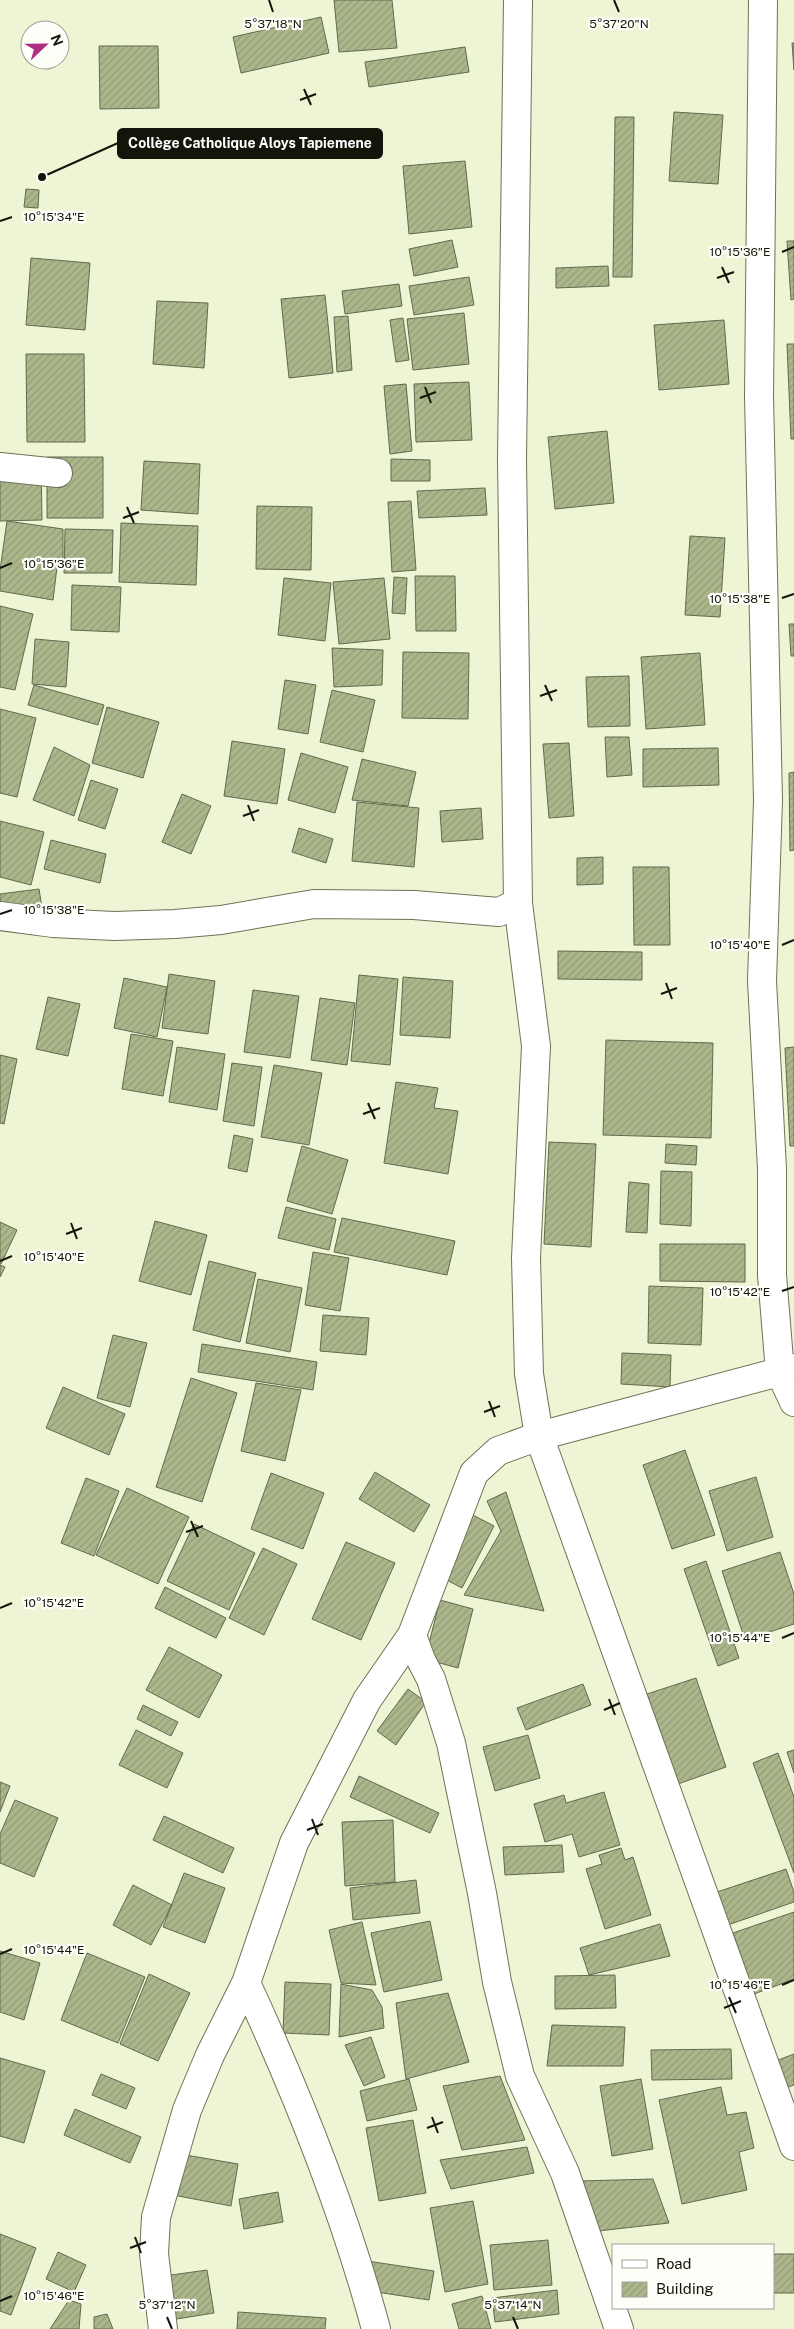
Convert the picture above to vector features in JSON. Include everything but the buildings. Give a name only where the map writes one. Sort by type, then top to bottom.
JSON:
[{"type":"street","points":[[518,0],[512,459],[518,903],[536,1046],[526,1258],[529,1374],[539,1436],[794,2146]]},
{"type":"street","points":[[763,0],[759,396],[768,800],[762,981],[772,1169],[772,1275],[794,1402]]},
{"type":"street","points":[[0,467],[58,473]]},
{"type":"street","points":[[0,916],[105,925],[166,925],[221,920],[314,904],[414,904],[499,912],[518,903]]},
{"type":"street","points":[[163,2329],[154,2254],[156,2217],[187,2110],[210,2055],[246,1983],[294,1843],[366,1700],[412,1635],[474,1473],[498,1451],[539,1436],[787,1370]]},
{"type":"street","points":[[412,1635],[421,1660],[431,1679],[451,1743],[482,1893],[497,1982],[520,2076],[565,2173],[612,2309]]},
{"type":"street","points":[[246,1983],[287,2071],[322,2162],[376,2329]]},
{"type":"street","points":[[612,2309],[619,2329]]},
{"type":"place","name":"Collège Catholique Aloys Tapiemene","points":[[42,177]]}]
